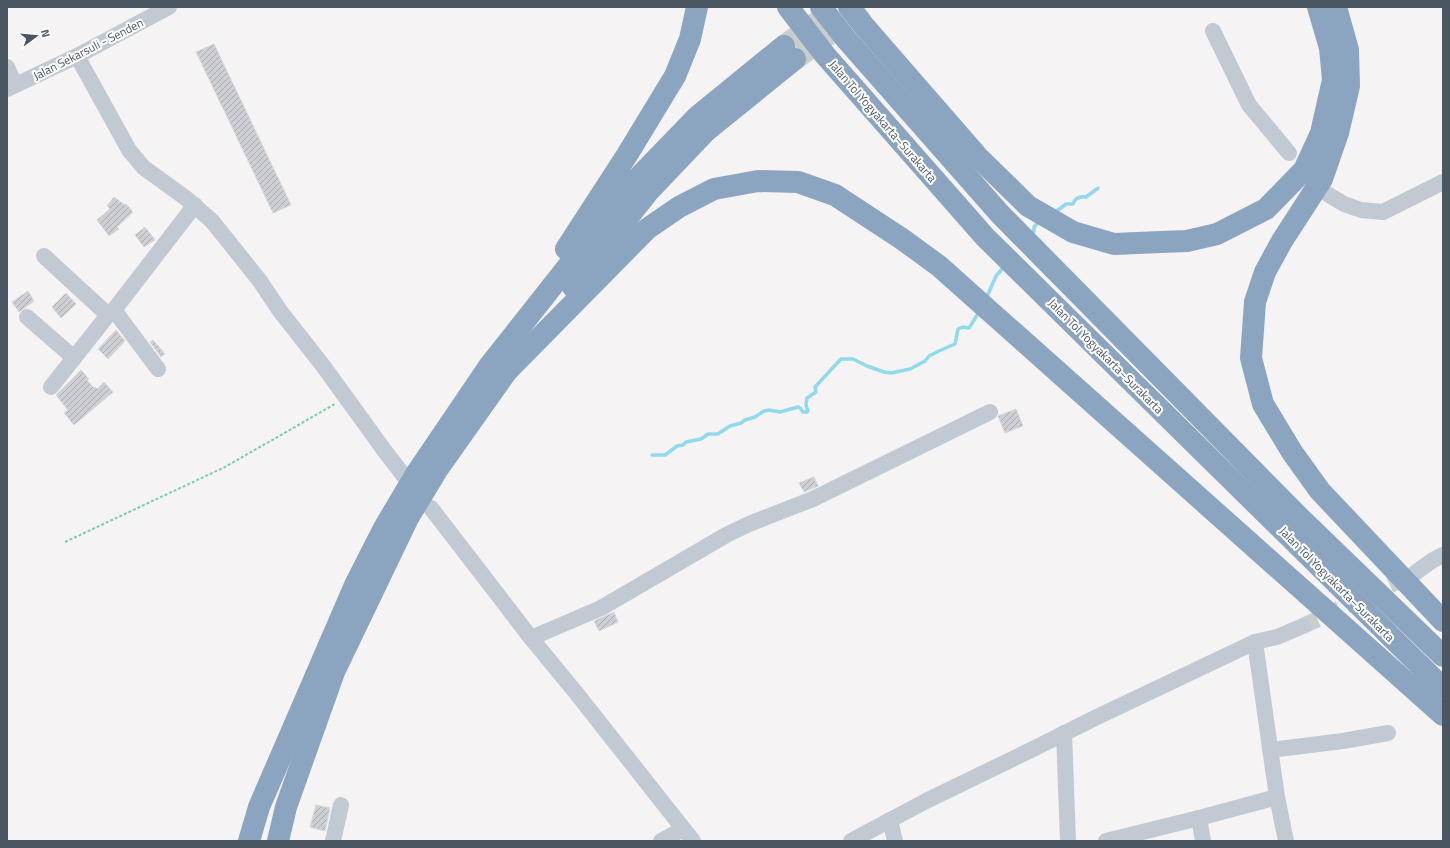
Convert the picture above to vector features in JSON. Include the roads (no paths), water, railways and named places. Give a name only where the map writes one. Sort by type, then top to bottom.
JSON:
[{"type":"highway","points":[[278,841],[286,807],[334,672],[408,518],[675,76],[690,39],[697,7]]},
{"type":"highway","name":"Jalan Tol Yogyakarta–Surakarta","points":[[788,7],[825,55],[985,237],[1443,688]]},
{"type":"highway","name":"Jalan Tol Yogyakarta–Surakarta","points":[[821,7],[846,39],[1000,214],[1299,517],[1443,656]]},
{"type":"highway","points":[[860,7],[864,26],[978,158],[1028,206],[1073,232],[1114,244],[1187,241],[1216,234],[1266,208],[1304,170],[1321,132],[1334,80],[1330,48],[1318,7]]},
{"type":"highway","points":[[1336,7],[1348,50],[1350,86],[1340,125],[1322,179],[1282,241],[1265,272],[1255,302],[1250,358],[1263,404],[1292,452],[1320,491],[1443,621]]},
{"type":"highway","points":[[249,841],[259,807],[355,585],[380,535],[416,474],[497,369],[648,192],[706,131],[789,53]]},
{"type":"highway","points":[[497,369],[647,229],[679,207],[714,189],[758,181],[798,182],[835,195],[902,239],[938,266],[1443,715]]},
{"type":"street","name":"Jalan Sekarsuli - Senden","points":[[11,87],[77,56],[169,7]]},
{"type":"street","points":[[1213,31],[1249,105],[1289,153]]},
{"type":"street","points":[[77,56],[128,150],[143,167],[195,206],[212,221],[347,397],[404,476]]},
{"type":"street","points":[[7,67],[11,87]]},
{"type":"street","points":[[1329,195],[1344,204],[1361,210],[1383,212],[1443,182]]},
{"type":"street","points":[[51,387],[195,206]]},
{"type":"street","points":[[44,256],[111,313],[158,369]]},
{"type":"street","points":[[26,317],[74,358]]},
{"type":"street","points":[[531,638],[601,608],[728,534],[748,524],[820,495],[990,412]]},
{"type":"street","points":[[430,508],[531,638],[582,699],[688,835],[661,841]]},
{"type":"street","points":[[1416,573],[1433,560],[1443,555]]},
{"type":"street","points":[[851,841],[926,801],[1033,750],[1064,733],[1255,642],[1277,637],[1303,626]]},
{"type":"street","points":[[1255,642],[1277,797],[1286,841]]},
{"type":"street","points":[[1064,733],[1068,841]]},
{"type":"street","points":[[1270,750],[1343,741],[1388,733]]},
{"type":"street","points":[[1115,840],[1277,797]]},
{"type":"street","points":[[333,841],[341,805]]},
{"type":"street","points":[[1199,818],[1203,841]]},
{"type":"street","points":[[890,820],[895,841]]},
{"type":"waterway","points":[[1054,213],[1066,204],[1073,204],[1076,199],[1086,197],[1098,188]]},
{"type":"waterway","points":[[1030,234],[1034,231],[1034,227],[1040,221]]},
{"type":"waterway","points":[[986,299],[996,276],[1004,267]]},
{"type":"waterway","points":[[652,455],[665,455],[677,446],[683,445],[686,442],[701,439],[708,434],[718,434],[730,426],[755,417],[764,411],[769,410],[780,412],[798,407],[803,412],[807,412],[807,398],[816,392],[815,387],[841,359],[853,359],[884,372],[891,373],[910,369],[925,361],[929,356],[955,344],[958,329],[963,327],[969,328],[979,312]]},
{"type":"tunnel","points":[[784,46],[838,7]]},
{"type":"tunnel","points":[[795,59],[865,8]]},
{"type":"tunnel","points":[[1303,626],[1412,575]]}]
